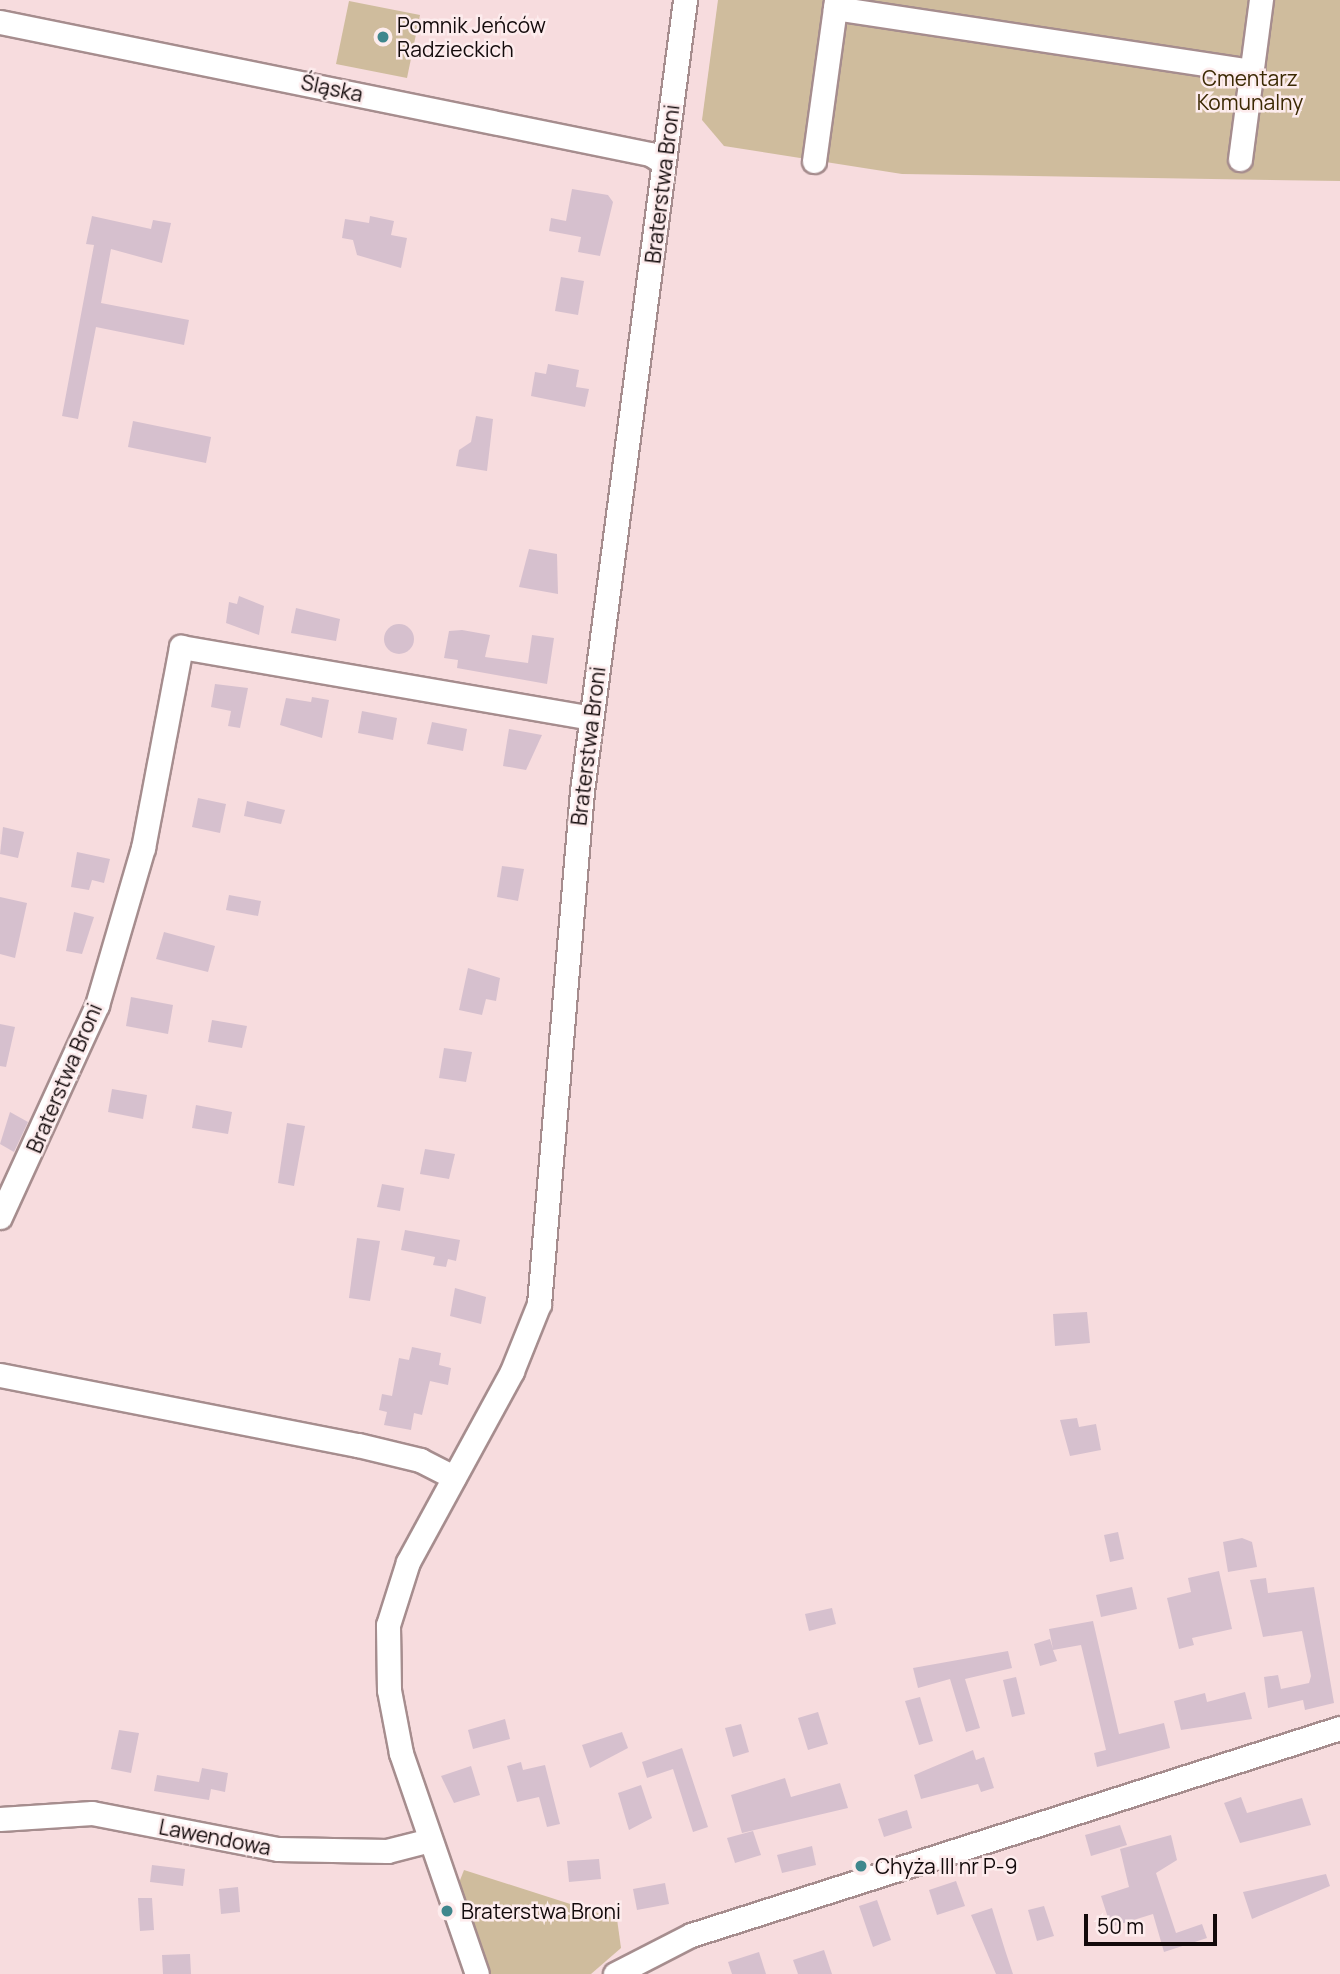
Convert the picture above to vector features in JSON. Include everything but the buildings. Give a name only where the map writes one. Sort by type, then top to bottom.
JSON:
[{"type":"street","name":"Braterstwa Broni","points":[[477,1974],[430,1840],[394,1722],[387,1642],[401,1578],[512,1371],[539,1304],[590,718],[661,161],[685,0]]},
{"type":"street","points":[[1240,159],[1261,0]]},
{"type":"street","points":[[814,162],[835,4],[1252,71]]},
{"type":"street","name":"Śląska","points":[[0,22],[650,154],[661,161]]},
{"type":"street","name":"Braterstwa Broni","points":[[0,1217],[97,1005],[143,848],[181,648],[590,718]]},
{"type":"street","points":[[0,1375],[358,1445],[420,1460],[454,1477]]},
{"type":"street","points":[[615,1974],[691,1935],[1340,1728]]},
{"type":"street","name":"Lawendowa","points":[[0,1819],[92,1814],[268,1849],[387,1851],[430,1840]]},
{"type":"green space","name":"Cmentarz Komunalny","points":[[718,0],[1340,0],[1340,181],[902,174],[724,146],[702,120]]},
{"type":"green space","points":[[349,1],[420,15],[407,78],[336,64]]},
{"type":"green space","points":[[464,1870],[617,1919],[621,1948],[591,1974],[487,1974],[457,1888]]},
{"type":"place","name":"Pomnik Jeńców Radzieckich","points":[[383,37]]},
{"type":"place","name":"Chyża III nr P-9","points":[[861,1866]]},
{"type":"place","name":"Braterstwa Broni","points":[[447,1911]]}]
